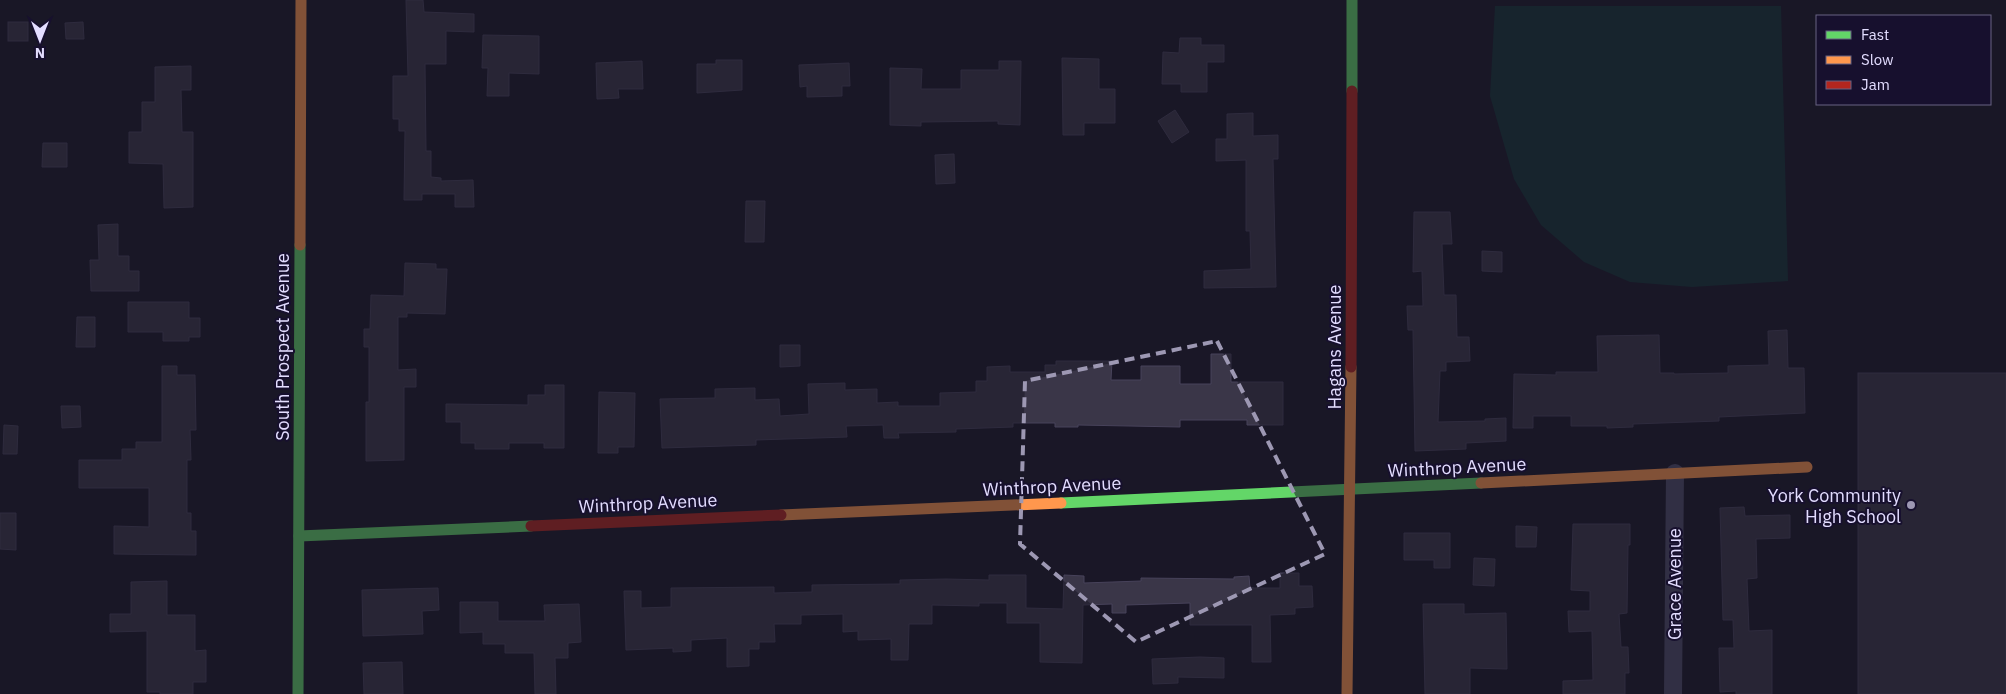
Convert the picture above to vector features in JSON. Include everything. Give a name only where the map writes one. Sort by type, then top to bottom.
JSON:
[{"type":"street","name":"South Prospect Avenue","points":[[298,694],[302,0]]},
{"type":"street","name":"Hagans Avenue","points":[[1347,694],[1351,490],[1352,0]]},
{"type":"street","name":"Winthrop Avenue","points":[[299,536],[1351,490],[1807,466]]},
{"type":"street","name":"Grace Avenue","points":[[1673,694],[1675,473]]},
{"type":"highlighted area","points":[[1217,341],[1325,554],[1136,642],[1020,544],[1025,381]]},
{"type":"green space","points":[[1495,6],[1781,6],[1788,281],[1692,287],[1630,282],[1584,262],[1541,225],[1514,179],[1490,96]]},
{"type":"building","points":[[406,0],[423,0],[424,12],[474,14],[474,32],[446,31],[446,64],[425,64],[426,151],[431,151],[431,177],[441,178],[441,181],[473,180],[474,207],[455,207],[455,194],[422,194],[422,200],[404,200],[405,131],[399,131],[399,119],[393,119],[393,76],[408,76]]},
{"type":"building","points":[[8,22],[28,22],[28,41],[8,41]]},
{"type":"building","points":[[83,22],[84,39],[66,39],[65,23]]},
{"type":"building","points":[[483,35],[539,36],[539,74],[509,73],[509,96],[487,96],[488,68],[482,68]]},
{"type":"building","points":[[1180,38],[1201,38],[1201,45],[1224,45],[1224,62],[1207,62],[1207,92],[1181,92],[1181,84],[1162,84],[1163,52],[1179,53]]},
{"type":"building","points":[[1062,58],[1099,59],[1099,89],[1115,89],[1115,123],[1084,123],[1084,135],[1063,135]]},
{"type":"building","points":[[716,60],[742,60],[742,90],[697,93],[697,64],[716,64]]},
{"type":"building","points":[[642,61],[643,89],[618,89],[619,98],[597,99],[596,63]]},
{"type":"building","points":[[999,61],[1021,61],[1020,125],[998,124],[998,121],[921,122],[921,126],[890,125],[890,68],[922,69],[921,89],[961,89],[961,70],[999,70]]},
{"type":"building","points":[[849,63],[850,86],[842,86],[842,96],[807,97],[807,86],[800,87],[799,65]]},
{"type":"building","points":[[191,66],[191,90],[181,90],[182,132],[193,132],[193,207],[164,208],[163,164],[129,163],[129,132],[142,132],[142,102],[155,102],[155,67]]},
{"type":"building","points":[[1175,110],[1189,132],[1172,143],[1158,121]]},
{"type":"building","points":[[1253,113],[1253,136],[1278,135],[1278,159],[1273,159],[1276,287],[1204,288],[1204,271],[1251,269],[1250,231],[1246,231],[1246,160],[1216,161],[1216,139],[1227,139],[1227,114]]},
{"type":"building","points":[[43,143],[67,143],[67,167],[42,167]]},
{"type":"building","points":[[954,154],[955,183],[936,184],[935,155]]},
{"type":"building","points":[[746,201],[765,201],[764,242],[745,242]]},
{"type":"building","points":[[1414,212],[1450,212],[1452,244],[1442,244],[1444,295],[1456,295],[1457,337],[1469,337],[1470,361],[1446,362],[1446,371],[1440,371],[1438,422],[1485,421],[1485,419],[1506,418],[1506,441],[1466,443],[1466,449],[1415,451],[1413,330],[1408,330],[1407,306],[1423,306],[1422,271],[1413,272]]},
{"type":"building","points":[[118,224],[118,256],[129,256],[129,271],[139,271],[139,291],[91,291],[90,260],[99,260],[98,225]]},
{"type":"building","points":[[1482,251],[1502,252],[1502,272],[1482,271]]},
{"type":"building","points":[[405,263],[436,264],[436,269],[447,269],[445,314],[407,313],[407,317],[398,317],[398,370],[416,369],[416,387],[404,387],[404,460],[366,461],[366,402],[369,402],[369,347],[364,347],[364,329],[370,329],[371,295],[404,296]]},
{"type":"building","points":[[128,302],[189,302],[189,318],[200,318],[200,337],[189,337],[189,341],[163,341],[163,332],[128,332]]},
{"type":"building","points":[[77,317],[95,317],[95,347],[76,347]]},
{"type":"building","points":[[1787,330],[1788,368],[1804,368],[1805,413],[1719,417],[1719,421],[1633,424],[1633,427],[1607,428],[1607,426],[1571,426],[1571,416],[1533,416],[1533,428],[1513,428],[1514,374],[1556,375],[1556,372],[1598,372],[1597,336],[1659,335],[1660,373],[1728,373],[1728,366],[1769,365],[1768,331]]},
{"type":"building","points":[[780,345],[800,345],[800,366],[780,367]]},
{"type":"building","points":[[1211,354],[1231,354],[1231,382],[1283,382],[1283,425],[1247,425],[1247,420],[1180,420],[1180,427],[1078,425],[1078,427],[1055,427],[1055,423],[1013,423],[1013,427],[956,429],[956,432],[898,433],[899,438],[884,438],[883,425],[846,426],[847,437],[756,440],[756,445],[662,448],[660,399],[715,398],[715,389],[755,388],[755,400],[779,399],[780,416],[809,414],[808,384],[845,383],[845,390],[877,389],[877,403],[898,402],[898,406],[940,406],[940,393],[976,392],[976,381],[987,381],[987,367],[1010,366],[1010,372],[1045,372],[1045,365],[1056,365],[1056,361],[1112,361],[1111,380],[1141,380],[1141,366],[1180,366],[1180,384],[1211,384]]},
{"type":"building","points":[[162,366],[177,366],[177,375],[195,375],[196,430],[190,430],[191,460],[187,460],[187,513],[191,513],[191,531],[196,531],[196,555],[114,554],[114,526],[149,527],[149,488],[79,488],[79,460],[122,460],[122,449],[136,449],[136,442],[162,442]]},
{"type":"building","name":"York Community High School","points":[[1858,373],[2006,373],[2006,694],[1858,694]]},
{"type":"building","points":[[545,385],[564,385],[564,448],[544,448],[544,443],[509,443],[509,449],[475,449],[475,443],[461,443],[461,422],[446,422],[446,404],[528,405],[528,395],[545,395]]},
{"type":"building","points":[[599,392],[635,393],[634,447],[618,447],[618,453],[598,453]]},
{"type":"building","points":[[61,406],[80,406],[81,427],[62,428]]},
{"type":"building","points":[[4,425],[18,426],[17,454],[3,454]]},
{"type":"building","points":[[1744,507],[1745,516],[1790,515],[1790,538],[1756,539],[1757,578],[1747,579],[1749,631],[1772,630],[1772,694],[1736,694],[1736,691],[1720,692],[1719,648],[1734,648],[1733,620],[1723,620],[1720,508]]},
{"type":"building","points":[[0,513],[16,513],[16,550],[0,549]]},
{"type":"building","points":[[1573,524],[1630,524],[1627,613],[1619,614],[1621,647],[1628,647],[1629,673],[1625,673],[1625,694],[1563,694],[1563,681],[1593,680],[1592,631],[1569,632],[1568,611],[1590,611],[1590,591],[1571,590]]},
{"type":"building","points":[[1516,526],[1537,527],[1536,547],[1516,547]]},
{"type":"building","points":[[1404,533],[1450,533],[1450,568],[1434,568],[1434,560],[1404,560]]},
{"type":"building","points":[[1474,558],[1495,559],[1494,586],[1473,585]]},
{"type":"building","points":[[1280,573],[1299,573],[1299,586],[1312,586],[1313,607],[1295,608],[1295,614],[1270,615],[1271,662],[1252,662],[1252,625],[1190,625],[1190,603],[1126,605],[1126,613],[1112,613],[1112,604],[1083,605],[1082,663],[1040,662],[1040,623],[1007,623],[1007,603],[979,603],[979,606],[932,605],[932,624],[909,624],[908,660],[891,660],[891,639],[858,640],[858,631],[843,632],[843,614],[801,615],[801,624],[774,624],[775,642],[759,642],[759,649],[749,649],[749,666],[727,667],[727,638],[691,640],[691,651],[673,652],[673,648],[626,650],[624,591],[641,591],[641,608],[671,607],[671,588],[774,587],[774,593],[812,592],[812,585],[900,584],[900,580],[989,580],[989,575],[1026,575],[1026,608],[1063,609],[1064,575],[1084,576],[1084,583],[1141,581],[1141,578],[1234,579],[1234,577],[1249,576],[1250,588],[1280,588]]},
{"type":"building","points":[[167,581],[167,615],[195,615],[195,651],[206,650],[206,682],[193,682],[193,694],[147,692],[147,631],[110,632],[110,614],[131,614],[131,582]]},
{"type":"building","points":[[438,588],[439,610],[422,611],[423,634],[363,636],[362,590]]},
{"type":"building","points":[[460,602],[498,602],[498,621],[545,621],[544,605],[579,604],[581,642],[568,643],[568,658],[555,658],[556,694],[535,694],[534,653],[505,653],[505,644],[483,644],[483,632],[460,633]]},
{"type":"building","points":[[1423,604],[1464,604],[1464,614],[1506,613],[1507,669],[1470,668],[1470,694],[1425,694]]},
{"type":"building","points":[[1224,658],[1224,678],[1178,677],[1178,683],[1153,684],[1152,659]]},
{"type":"building","points":[[402,662],[403,694],[364,694],[363,663]]},
{"type":"traffic: fast","points":[[1352,0],[1352,91]]},
{"type":"traffic: fast","points":[[298,694],[300,245]]},
{"type":"traffic: fast","points":[[1061,503],[1481,483]]},
{"type":"traffic: fast","points":[[299,536],[531,526]]},
{"type":"traffic: slow","points":[[300,245],[301,0]]},
{"type":"traffic: slow","points":[[1347,694],[1351,367]]},
{"type":"traffic: slow","points":[[1481,483],[1807,467]]},
{"type":"traffic: slow","points":[[781,515],[1061,503]]},
{"type":"traffic: jam","points":[[1351,367],[1352,91]]},
{"type":"traffic: jam","points":[[531,526],[781,515]]},
{"type":"place","name":"York Community High School","points":[[1911,505]]}]
